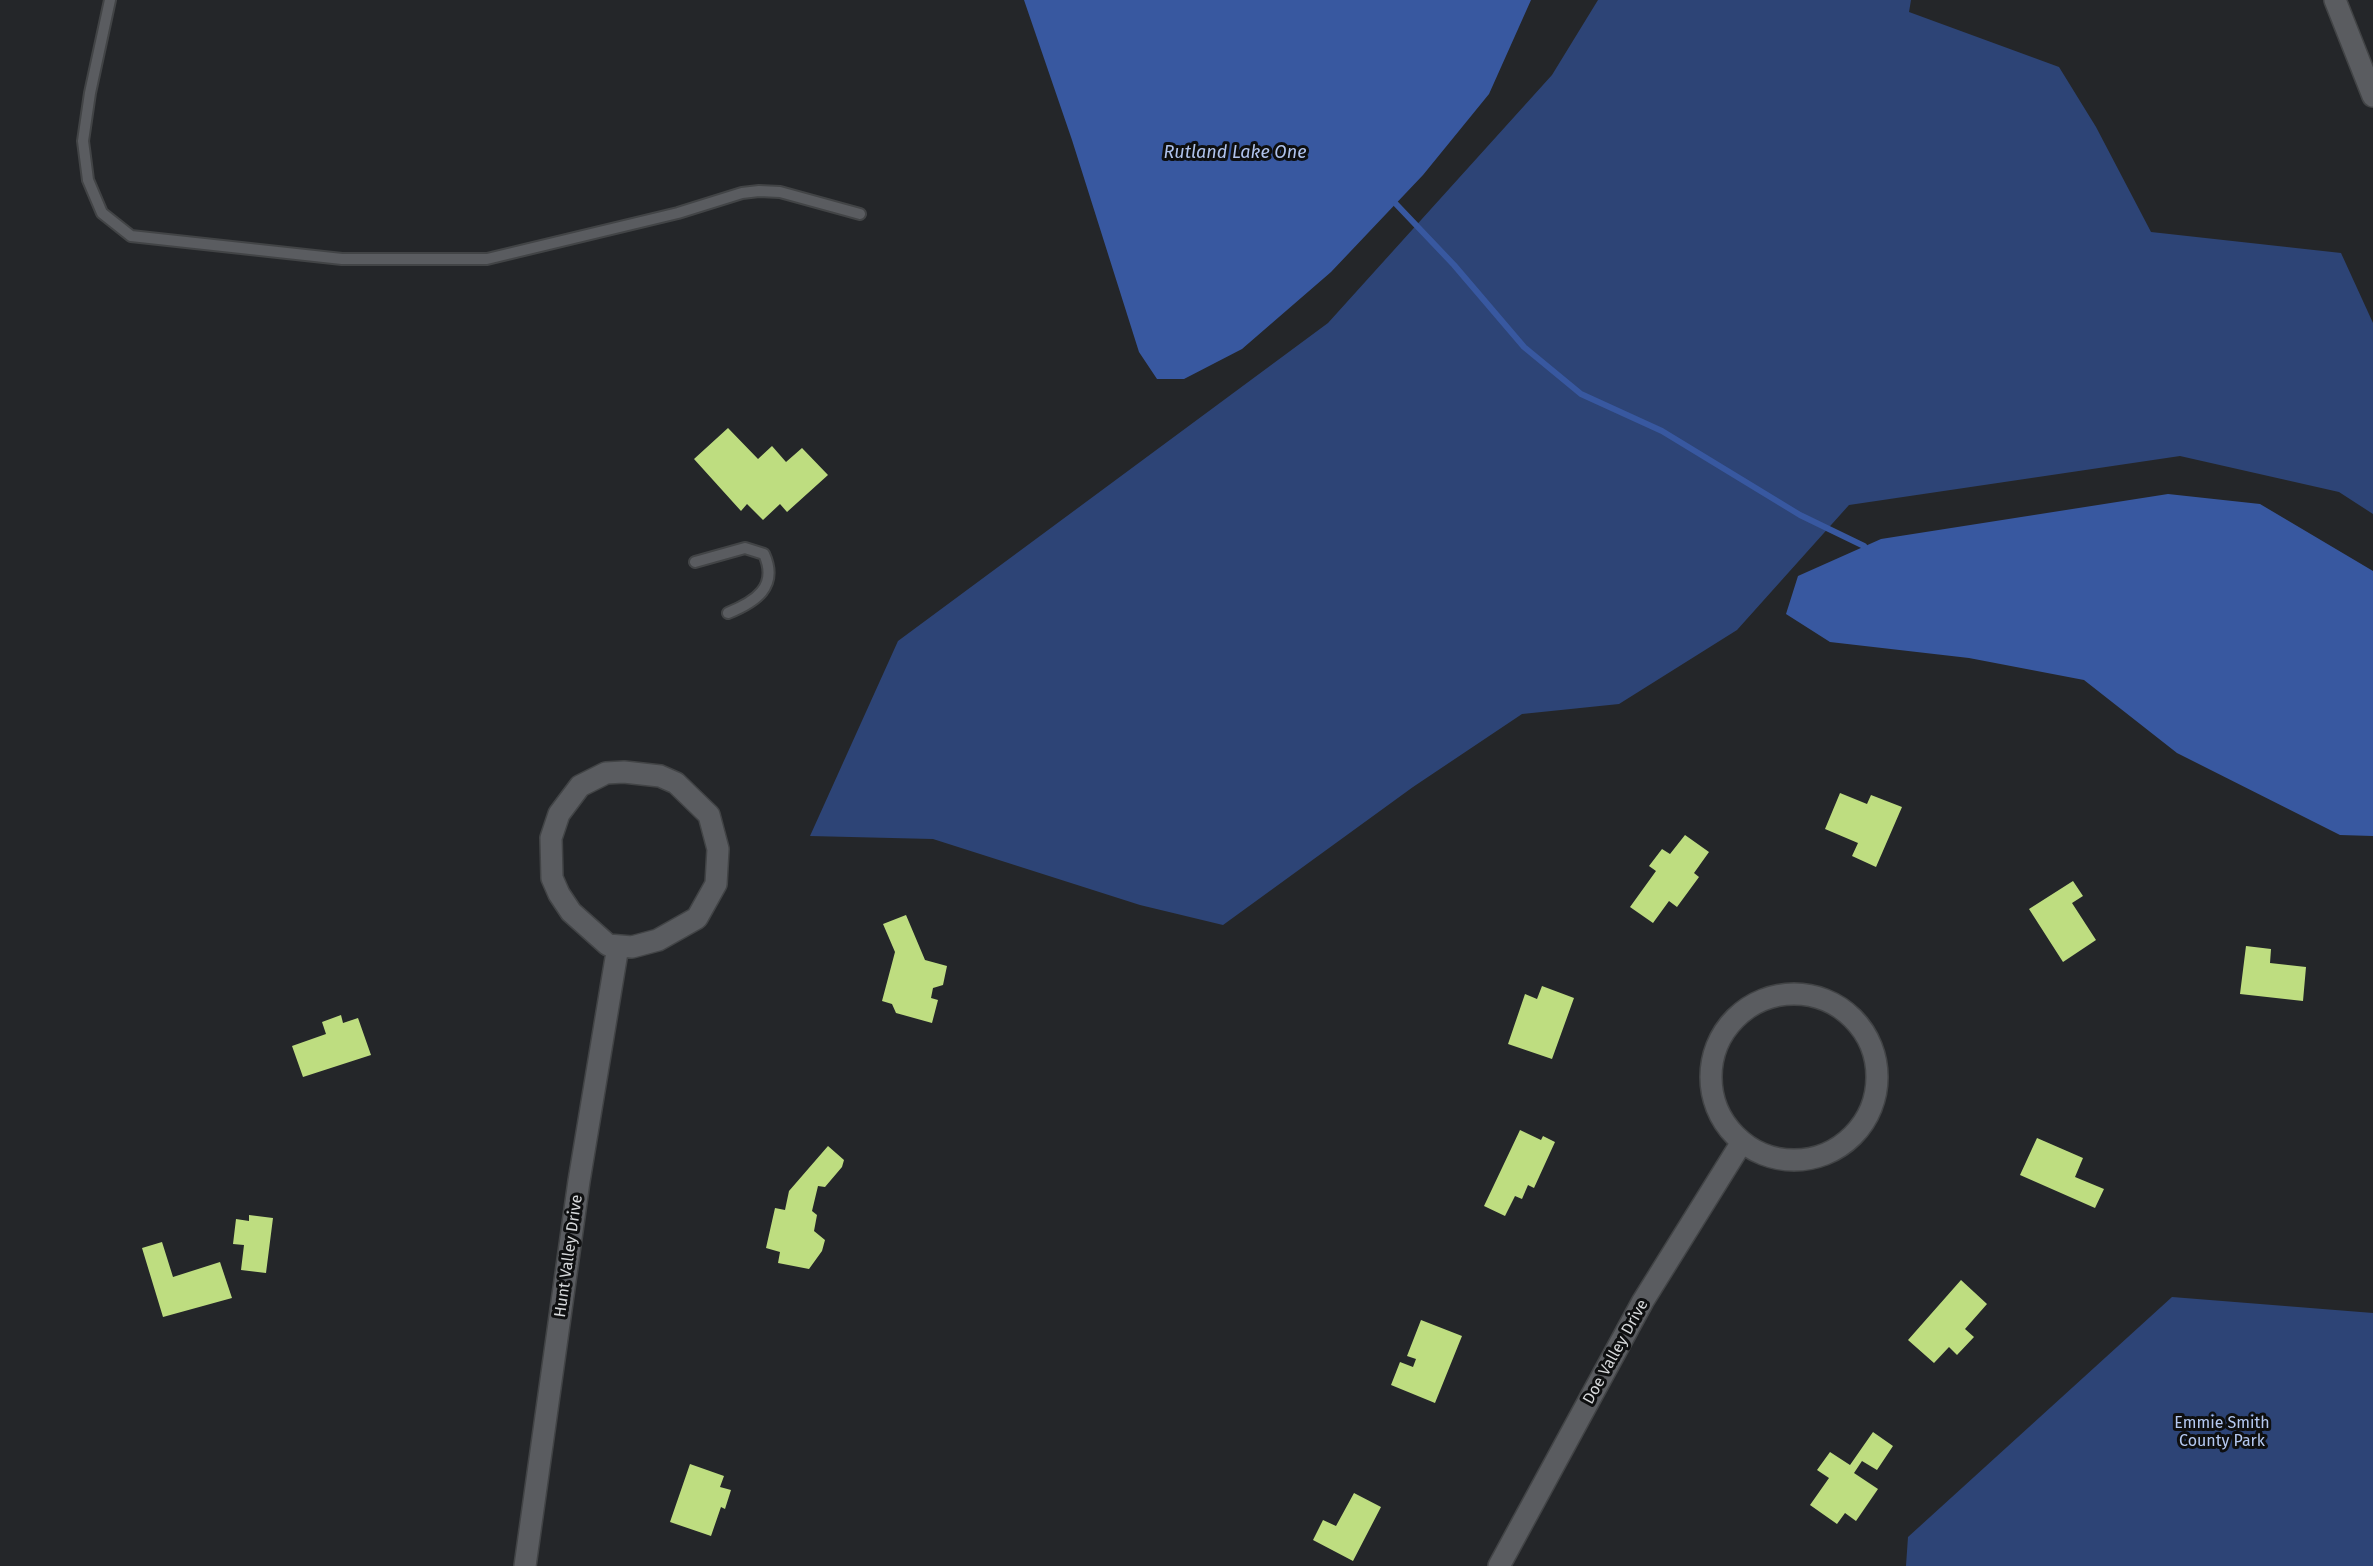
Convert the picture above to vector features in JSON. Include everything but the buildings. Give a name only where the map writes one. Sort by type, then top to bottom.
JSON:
[{"type":"street","points":[[2335,0],[2373,96]]},
{"type":"street","points":[[624,772],[660,776],[676,783],[709,815],[718,849],[716,884],[697,918],[658,940],[632,947],[618,946],[608,945],[571,912],[559,894],[552,878],[551,838],[559,814],[580,786],[606,773],[624,772]]},
{"type":"street","name":"Hunt Valley Drive","points":[[525,1566],[579,1181],[618,946]]},
{"type":"street","points":[[1801,994],[1828,1001],[1850,1015],[1866,1036],[1876,1062],[1876,1090],[1865,1120],[1846,1141],[1822,1155],[1813,1157],[1794,1160],[1767,1156],[1742,1142],[1726,1125],[1715,1104],[1710,1077],[1715,1050],[1728,1025],[1748,1007],[1774,996],[1801,994]]},
{"type":"street","name":"Doe Valley Drive","points":[[1499,1566],[1643,1301],[1742,1142]]},
{"type":"lane","points":[[110,0],[90,93],[83,141],[88,180],[102,213],[130,236],[342,259],[487,259],[759,191],[780,192],[860,214]]},
{"type":"lane","points":[[695,561],[745,548],[764,554],[769,566],[768,581],[761,593],[748,604],[728,613]]},
{"type":"green space","points":[[1598,0],[1911,0],[1909,12],[2059,67],[2096,127],[2151,232],[2341,253],[2373,323],[2373,514],[2339,492],[2180,456],[1849,505],[1737,630],[1619,704],[1522,714],[1413,787],[1223,925],[1140,905],[933,839],[810,836],[898,641],[1328,323],[1552,75]]},
{"type":"green space","name":"Emmie Smith County Park","points":[[2172,1297],[2373,1313],[2373,1566],[1906,1566],[1908,1537]]},
{"type":"water","name":"Rutland Lake One","points":[[1024,0],[1531,0],[1489,94],[1423,175],[1331,272],[1242,349],[1184,379],[1157,379],[1139,352],[1072,140]]},
{"type":"water","points":[[2168,494],[2260,504],[2373,571],[2373,836],[2340,835],[2177,753],[2084,680],[1969,658],[1830,642],[1786,614],[1798,576],[1881,539]]},
{"type":"waterway","points":[[1396,204],[1454,265],[1524,347],[1581,394],[1662,431],[1800,515],[1864,546]]}]
